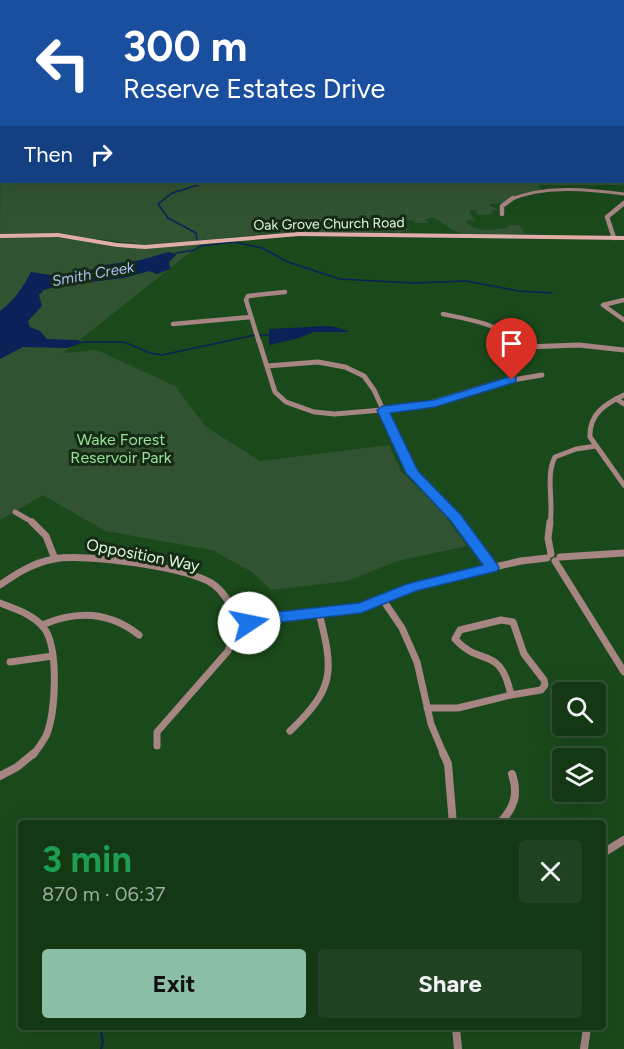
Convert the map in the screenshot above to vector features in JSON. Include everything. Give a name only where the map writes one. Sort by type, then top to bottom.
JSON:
[{"type":"main road","name":"Oak Grove Church Road","points":[[0,236],[58,235],[117,245],[145,246],[291,234],[624,238]]},
{"type":"street","points":[[502,214],[502,206],[507,200],[528,193],[589,191],[624,194]]},
{"type":"street","points":[[614,238],[606,223],[606,218],[612,210],[624,203]]},
{"type":"street","points":[[285,292],[248,296],[246,300],[275,392],[296,407],[335,414],[383,410],[435,403],[500,382],[542,375]]},
{"type":"street","points":[[624,300],[603,305],[624,320]]},
{"type":"street","points":[[443,314],[478,321],[502,329],[524,347],[579,345],[624,350]]},
{"type":"street","points":[[173,324],[251,317]]},
{"type":"street","points":[[267,366],[318,362],[345,367],[364,376],[370,383],[412,473],[451,513],[492,568]]},
{"type":"street","points":[[624,395],[595,415],[590,423],[590,437],[624,485]]},
{"type":"street","points":[[616,399],[624,404]]},
{"type":"street","points":[[549,556],[547,536],[552,513],[550,465],[557,456],[564,452],[596,446]]},
{"type":"street","points":[[15,513],[44,530],[51,540],[55,559]]},
{"type":"street","points":[[249,620],[361,608],[412,587],[521,561],[549,556],[558,559],[624,553]]},
{"type":"street","name":"Opposition Way","points":[[0,585],[20,570],[55,559],[98,557],[196,576],[213,584],[227,597],[234,614]]},
{"type":"street","points":[[558,559],[621,661],[624,672]]},
{"type":"street","points":[[383,600],[412,646],[427,708],[448,764],[453,820]]},
{"type":"street","points":[[0,603],[24,612],[42,625],[50,637],[53,656],[54,713],[46,737],[34,753],[0,776]]},
{"type":"street","points":[[290,730],[309,714],[322,696],[331,665],[319,613]]},
{"type":"street","points":[[234,614],[244,615],[249,620],[245,627],[236,630],[228,627],[226,622],[228,617],[234,614]]},
{"type":"street","points":[[42,625],[69,616],[99,615],[127,624],[139,635]]},
{"type":"street","points":[[427,708],[458,708],[541,690],[545,685],[543,677],[525,656],[513,622],[501,620],[460,630],[455,639],[461,648],[489,658],[501,666],[507,674],[511,695]]},
{"type":"street","points":[[157,746],[158,732],[228,651],[236,630]]},
{"type":"street","points":[[10,662],[53,656]]},
{"type":"street","points":[[502,820],[517,801],[517,786],[512,774]]},
{"type":"street","points":[[606,852],[624,840]]},
{"type":"street","points":[[456,1030],[458,1049]]},
{"type":"street","points":[[584,1049],[587,1030]]},
{"type":"green space","points":[[0,183],[537,183],[543,192],[504,203],[490,204],[498,211],[492,210],[493,214],[478,215],[475,210],[469,211],[475,221],[467,220],[466,222],[471,226],[491,230],[507,228],[508,225],[519,225],[525,234],[483,236],[461,234],[433,217],[425,220],[429,223],[395,219],[396,222],[406,223],[405,227],[411,229],[399,233],[370,228],[374,231],[387,231],[390,234],[267,234],[145,245],[74,236],[0,235]]},
{"type":"green space","name":"Wake Forest Reservoir Park","points":[[37,236],[78,239],[121,248],[202,243],[63,353],[97,350],[175,386],[205,426],[260,461],[389,445],[401,471],[443,513],[467,546],[397,561],[348,581],[271,590],[252,572],[212,550],[105,531],[43,495],[0,520],[0,238]]},
{"type":"water","points":[[168,252],[177,254],[169,262],[170,269],[157,274],[149,271],[124,278],[61,285],[44,290],[39,295],[42,306],[28,321],[30,327],[40,331],[47,339],[77,340],[82,343],[67,348],[23,347],[0,359],[0,311],[18,293],[31,272],[51,275],[77,274],[105,265],[141,260]]},
{"type":"water","points":[[327,326],[350,332],[314,332],[269,345],[269,329]]},
{"type":"waterway","name":"Smith Creek","points":[[197,240],[196,233],[168,218],[158,204],[172,193],[205,183]]},
{"type":"waterway","points":[[176,253],[195,250],[200,246],[235,242],[262,248],[288,262],[340,279],[412,283],[466,281],[519,291],[552,293]]},
{"type":"waterway","points":[[82,342],[124,342],[150,353],[162,355],[255,335]]},
{"type":"waterway","points":[[260,335],[270,335]]},
{"type":"waterway","points":[[100,1030],[103,1042],[101,1049]]},
{"type":"route","points":[[249,623],[249,620],[361,608],[412,587],[492,568],[456,518],[412,473],[383,410],[435,403],[512,380]]}]
